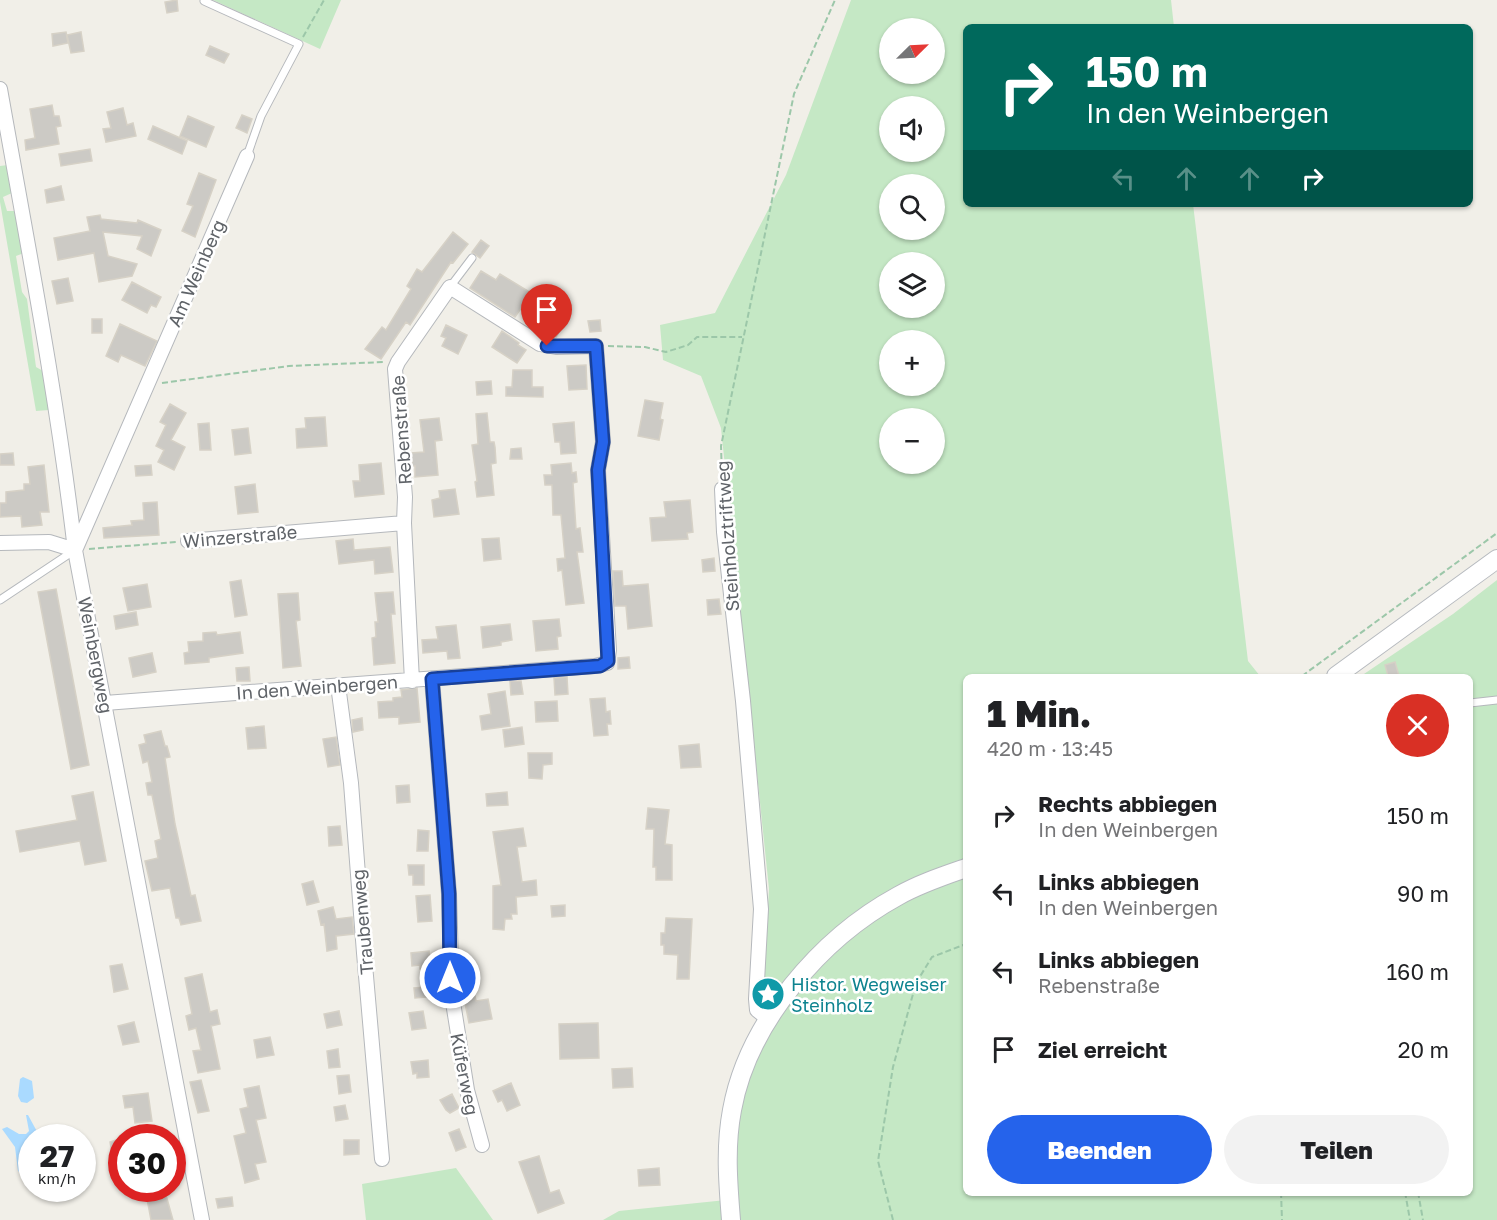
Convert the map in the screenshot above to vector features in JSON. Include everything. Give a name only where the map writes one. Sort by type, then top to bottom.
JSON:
[{"type":"main road","points":[[1339,674],[1497,559]]},
{"type":"main road","points":[[731,1220],[727,1151],[735,1094],[757,1041],[781,1002],[815,959],[864,918],[900,895],[963,869]]},
{"type":"street","name":"Weinbergweg","points":[[0,89],[42,325],[69,493],[75,550],[202,1220]]},
{"type":"street","name":"Am Weinberg","points":[[75,550],[247,156]]},
{"type":"street","points":[[450,287],[540,344],[556,347],[596,346]]},
{"type":"street","name":"Rebenstraße","points":[[412,681],[404,523],[405,497],[395,377],[398,362],[450,287]]},
{"type":"street","name":"In den Weinbergen","points":[[105,703],[600,666],[608,661],[598,470],[603,442],[596,346]]},
{"type":"street","name":"Steinholztriftweg","points":[[722,489],[724,532],[743,701],[761,909],[756,999],[758,1010],[762,1014]]},
{"type":"street","name":"Winzerstraße","points":[[188,541],[404,523]]},
{"type":"street","points":[[0,543],[48,542],[75,550]]},
{"type":"street","name":"Küferweg","points":[[432,679],[449,894],[452,996],[467,1090],[482,1145]]},
{"type":"street","name":"Traubenweg","points":[[338,685],[351,783],[382,1159]]},
{"type":"lane","points":[[204,1],[299,44]]},
{"type":"lane","name":"Am Weinberg","points":[[247,156],[261,116],[299,44]]},
{"type":"lane","points":[[450,287],[472,258]]},
{"type":"lane","points":[[0,600],[75,550]]},
{"type":"lane","points":[[1473,703],[1497,700]]},
{"type":"path","points":[[299,44],[324,0]]},
{"type":"path","name":"Steinholztriftweg","points":[[722,489],[721,446],[794,94],[834,0]]},
{"type":"path","points":[[596,346],[645,347],[666,352],[688,345],[697,337],[742,338]]},
{"type":"path","points":[[148,384],[289,366],[398,362]]},
{"type":"path","points":[[1305,674],[1497,533]]},
{"type":"path","name":"Winzerstraße","points":[[75,550],[188,541]]},
{"type":"path","points":[[893,1220],[878,1161],[893,1066],[916,983],[932,957],[963,945]]},
{"type":"path","points":[[1281,1196],[1282,1220]]},
{"type":"path","points":[[1406,1196],[1410,1220]]},
{"type":"path","points":[[1419,1196],[1423,1220]]},
{"type":"green space","points":[[213,0],[341,0],[320,49]]},
{"type":"green space","points":[[851,0],[1171,0],[1174,24],[963,24],[963,207],[1193,207],[1248,661],[1258,674],[963,674],[963,1196],[1473,1196],[1473,674],[1364,674],[1453,614],[1497,580],[1497,1220],[603,1220],[619,1211],[736,1199],[735,1134],[739,1102],[753,1063],[783,1010],[763,997],[769,889],[721,428],[701,376],[663,360],[660,325],[715,313],[786,175]]},
{"type":"green space","points":[[8,165],[12,193],[3,197],[7,211],[17,211],[24,253],[16,256],[22,292],[27,299],[36,367],[43,371],[49,410],[36,411],[0,202],[0,166]]},
{"type":"green space","points":[[456,1168],[493,1220],[366,1220],[362,1184]]},
{"type":"water","points":[[23,1077],[32,1081],[34,1098],[27,1103],[21,1102],[18,1096],[20,1079]]},
{"type":"water","points":[[26,1115],[33,1124],[28,1124]]},
{"type":"water","points":[[7,1127],[18,1133],[18,1171],[15,1147],[2,1129]]},
{"type":"building","points":[[177,0],[178,11],[167,13],[165,2]]},
{"type":"building","points":[[66,32],[68,43],[53,46],[52,34]]},
{"type":"building","points":[[81,32],[84,51],[71,53],[67,35]]},
{"type":"building","points":[[210,46],[229,54],[224,63],[206,55]]},
{"type":"building","points":[[52,105],[54,116],[59,116],[61,126],[56,127],[59,144],[26,150],[25,140],[35,138],[30,109]]},
{"type":"building","points":[[123,108],[127,125],[133,123],[136,136],[106,142],[103,129],[111,128],[107,112]]},
{"type":"building","points":[[242,115],[252,119],[247,133],[236,128]]},
{"type":"building","points":[[188,116],[214,127],[206,147],[180,136]]},
{"type":"building","points":[[153,126],[187,141],[182,154],[148,139]]},
{"type":"building","points":[[90,149],[92,161],[61,166],[59,154]]},
{"type":"building","points":[[199,173],[216,180],[195,237],[182,231],[193,206],[187,204]]},
{"type":"building","points":[[61,186],[64,200],[47,203],[45,190]]},
{"type":"building","points":[[100,215],[101,219],[137,223],[138,220],[161,230],[151,256],[137,249],[142,236],[103,232],[108,256],[137,264],[132,276],[99,282],[94,253],[58,260],[54,238],[90,231],[87,217]]},
{"type":"building","points":[[453,232],[468,244],[453,263],[451,262],[410,325],[406,322],[381,359],[365,349],[382,327],[386,330],[411,289],[407,286],[417,269],[422,272]]},
{"type":"building","points":[[481,240],[489,246],[480,258],[472,252]]},
{"type":"building","points":[[481,271],[496,280],[500,274],[569,316],[556,337],[535,324],[541,314],[524,304],[515,317],[470,288]]},
{"type":"building","points":[[68,278],[73,301],[57,304],[52,281]]},
{"type":"building","points":[[132,282],[161,297],[156,307],[151,305],[147,313],[122,300]]},
{"type":"building","points":[[92,319],[102,319],[102,333],[92,333]]},
{"type":"building","points":[[600,320],[601,331],[590,332],[588,321]]},
{"type":"building","points":[[120,324],[157,341],[145,366],[121,355],[118,362],[106,356]]},
{"type":"building","points":[[446,325],[467,335],[458,354],[442,346],[446,338],[441,336]]},
{"type":"building","points":[[502,331],[526,350],[517,363],[492,347]]},
{"type":"building","points":[[586,365],[587,389],[569,390],[567,366]]},
{"type":"building","points":[[513,370],[532,370],[532,387],[543,387],[543,397],[506,396],[506,387],[512,387]]},
{"type":"building","points":[[491,381],[492,394],[477,395],[476,382]]},
{"type":"building","points":[[645,400],[663,403],[660,419],[663,420],[659,440],[638,436]]},
{"type":"building","points":[[170,404],[186,413],[171,440],[185,447],[174,470],[158,462],[164,450],[156,446],[166,425],[160,422]]},
{"type":"building","points":[[487,413],[490,442],[494,442],[495,447],[496,463],[491,464],[494,495],[477,497],[472,445],[478,444],[476,414]]},
{"type":"building","points":[[325,417],[327,446],[297,448],[296,429],[306,428],[305,418]]},
{"type":"building","points":[[439,418],[442,440],[435,441],[438,475],[415,477],[415,466],[412,466],[411,453],[424,452],[420,420]]},
{"type":"building","points":[[574,422],[576,453],[561,454],[560,442],[555,442],[553,424]]},
{"type":"building","points":[[209,423],[211,450],[200,450],[198,424]]},
{"type":"building","points":[[248,428],[251,453],[235,455],[232,430]]},
{"type":"building","points":[[521,448],[522,459],[510,459],[511,449]]},
{"type":"building","points":[[13,453],[14,465],[0,465],[0,454]]},
{"type":"building","points":[[381,463],[384,494],[355,497],[353,481],[360,481],[359,465]]},
{"type":"building","points":[[571,463],[572,473],[576,472],[577,482],[573,483],[576,529],[580,528],[583,552],[577,552],[584,603],[566,605],[562,570],[558,571],[557,559],[565,558],[561,515],[553,515],[552,485],[545,485],[544,475],[552,475],[551,465]]},
{"type":"building","points":[[44,465],[49,512],[40,512],[42,525],[22,527],[21,516],[0,517],[0,503],[6,503],[6,492],[24,490],[24,484],[30,484],[28,467]]},
{"type":"building","points":[[151,465],[152,475],[136,476],[135,466]]},
{"type":"building","points":[[255,484],[258,512],[238,514],[235,487]]},
{"type":"building","points":[[455,489],[459,514],[434,517],[432,500],[440,498],[439,491]]},
{"type":"building","points":[[690,500],[693,532],[687,533],[688,539],[652,541],[650,518],[666,517],[664,502]]},
{"type":"building","points":[[157,502],[159,535],[104,538],[103,528],[132,525],[131,521],[144,520],[143,503]]},
{"type":"building","points":[[499,538],[501,559],[484,561],[482,539]]},
{"type":"building","points":[[353,539],[354,550],[390,547],[393,572],[375,574],[374,560],[339,564],[336,541]]},
{"type":"building","points":[[714,558],[715,571],[703,572],[702,560]]},
{"type":"building","points":[[613,571],[622,571],[623,586],[648,584],[652,626],[628,629],[626,606],[615,606]]},
{"type":"building","points":[[241,580],[247,615],[235,617],[230,582]]},
{"type":"building","points":[[147,584],[151,607],[128,611],[123,588]]},
{"type":"building","points":[[56,589],[89,765],[71,769],[38,592]]},
{"type":"building","points":[[393,592],[395,614],[391,614],[395,663],[374,665],[372,638],[376,637],[375,622],[378,622],[375,593]]},
{"type":"building","points":[[298,593],[300,620],[296,621],[301,666],[283,668],[278,594]]},
{"type":"building","points":[[719,599],[721,614],[708,615],[707,600]]},
{"type":"building","points":[[136,612],[138,625],[116,629],[114,616]]},
{"type":"building","points":[[559,619],[561,636],[557,637],[558,649],[536,651],[533,621]]},
{"type":"building","points":[[510,624],[512,640],[501,642],[501,645],[483,648],[481,627]]},
{"type":"building","points":[[456,625],[460,658],[448,659],[447,651],[423,653],[422,640],[438,639],[436,627]]},
{"type":"building","points":[[216,632],[217,635],[240,632],[243,653],[209,658],[209,662],[185,664],[184,653],[189,652],[188,642],[203,641],[203,633]]},
{"type":"building","points":[[152,653],[156,672],[133,677],[129,658]]},
{"type":"building","points":[[629,657],[630,668],[618,669],[618,658]]},
{"type":"building","points":[[1395,662],[1398,674],[1387,674],[1385,665]]},
{"type":"building","points":[[249,667],[250,681],[237,681],[236,668]]},
{"type":"building","points":[[567,677],[568,694],[555,695],[554,678]]},
{"type":"building","points":[[510,681],[521,681],[523,694],[511,695]]},
{"type":"building","points":[[417,688],[420,722],[399,724],[399,717],[379,718],[378,702],[393,701],[393,698],[402,697],[401,690]]},
{"type":"building","points":[[505,691],[510,726],[482,730],[480,716],[491,714],[488,694]]},
{"type":"building","points":[[605,698],[606,712],[610,711],[611,724],[607,724],[608,735],[594,736],[590,699]]},
{"type":"building","points":[[557,701],[558,721],[536,722],[535,702]]},
{"type":"building","points":[[362,718],[363,730],[353,732],[352,720]]},
{"type":"building","points":[[264,726],[266,748],[248,749],[246,728]]},
{"type":"building","points":[[522,727],[524,744],[505,747],[503,730]]},
{"type":"building","points":[[161,731],[170,757],[165,758],[175,824],[191,896],[195,895],[201,921],[181,925],[179,918],[176,918],[170,888],[152,891],[145,861],[158,858],[155,841],[161,839],[152,795],[148,795],[146,783],[152,782],[148,761],[143,763],[139,745],[146,743],[144,735]]},
{"type":"building","points":[[336,737],[340,765],[328,767],[323,739]]},
{"type":"building","points":[[699,744],[701,767],[681,768],[679,746]]},
{"type":"building","points":[[528,753],[552,753],[552,764],[543,765],[542,779],[529,778]]},
{"type":"building","points":[[409,785],[410,802],[397,803],[396,786]]},
{"type":"building","points":[[93,792],[106,861],[85,865],[80,841],[20,852],[16,831],[77,820],[72,796]]},
{"type":"building","points":[[507,792],[508,805],[487,806],[486,794]]},
{"type":"building","points":[[648,808],[669,810],[665,844],[672,845],[672,880],[656,880],[656,867],[653,867],[654,829],[646,829]]},
{"type":"building","points":[[340,826],[342,845],[329,846],[328,827]]},
{"type":"building","points":[[523,828],[526,846],[517,847],[522,882],[536,880],[537,895],[516,897],[517,914],[511,914],[512,919],[505,919],[504,930],[493,929],[493,886],[501,885],[493,832]]},
{"type":"building","points":[[418,830],[429,831],[428,851],[417,851]]},
{"type":"building","points":[[408,865],[424,865],[424,885],[413,885],[413,875],[409,875]]},
{"type":"building","points":[[313,881],[319,902],[307,905],[302,884]]},
{"type":"building","points":[[430,895],[432,921],[418,922],[416,896]]},
{"type":"building","points":[[565,905],[565,916],[552,917],[551,906]]},
{"type":"building","points":[[333,907],[336,919],[352,917],[354,934],[336,936],[337,949],[327,951],[324,924],[321,925],[318,911]]},
{"type":"building","points":[[666,918],[692,919],[689,979],[677,979],[678,955],[664,954],[661,933],[665,933]]},
{"type":"building","points":[[429,951],[430,968],[420,969],[420,965],[412,966],[411,953]]},
{"type":"building","points":[[122,964],[128,989],[114,992],[110,966]]},
{"type":"building","points":[[202,974],[210,1012],[217,1010],[220,1024],[211,1026],[220,1069],[198,1073],[193,1051],[201,1050],[196,1028],[189,1030],[186,1016],[192,1014],[185,978]]},
{"type":"building","points":[[425,987],[426,997],[415,998],[414,988]]},
{"type":"building","points":[[474,991],[476,1001],[488,999],[492,1019],[469,1023],[463,993]]},
{"type":"building","points":[[339,1011],[342,1025],[327,1028],[324,1014]]},
{"type":"building","points":[[423,1011],[426,1028],[412,1030],[409,1013]]},
{"type":"building","points":[[134,1022],[139,1042],[123,1045],[118,1026]]},
{"type":"building","points":[[598,1023],[599,1058],[560,1059],[559,1024]]},
{"type":"building","points":[[270,1037],[274,1055],[257,1058],[254,1040]]},
{"type":"building","points":[[338,1049],[340,1067],[329,1068],[327,1051]]},
{"type":"building","points":[[428,1060],[429,1077],[417,1078],[417,1073],[413,1074],[411,1062]]},
{"type":"building","points":[[632,1068],[633,1087],[613,1088],[612,1069]]},
{"type":"building","points":[[349,1075],[351,1092],[339,1094],[337,1076]]},
{"type":"building","points":[[201,1080],[209,1111],[198,1113],[190,1082]]},
{"type":"building","points":[[511,1083],[520,1105],[507,1111],[502,1100],[498,1102],[493,1091]]},
{"type":"building","points":[[259,1086],[266,1118],[256,1120],[266,1162],[255,1164],[259,1179],[245,1183],[234,1136],[246,1133],[240,1109],[248,1107],[244,1089]]},
{"type":"building","points":[[148,1093],[152,1121],[135,1123],[133,1107],[125,1108],[123,1096]]},
{"type":"building","points":[[452,1094],[459,1108],[450,1113],[440,1100]]},
{"type":"building","points":[[345,1105],[348,1119],[336,1121],[334,1107]]},
{"type":"building","points":[[459,1129],[466,1147],[456,1151],[449,1133]]},
{"type":"building","points":[[344,1140],[359,1140],[359,1154],[344,1155]]},
{"type":"building","points":[[539,1156],[550,1193],[559,1190],[564,1203],[538,1213],[519,1162]]},
{"type":"building","points":[[659,1168],[660,1185],[639,1186],[638,1170]]},
{"type":"building","points":[[232,1197],[233,1206],[218,1208],[216,1199]]},
{"type":"building","points":[[148,1202],[168,1202],[173,1220],[151,1220]]},
{"type":"place","name":"Histor. Wegweiser Steinholz","points":[[768,994]]},
{"type":"route","points":[[450,978],[449,894],[432,679],[600,666],[608,661],[598,470],[603,442],[596,346],[547,346]]}]
